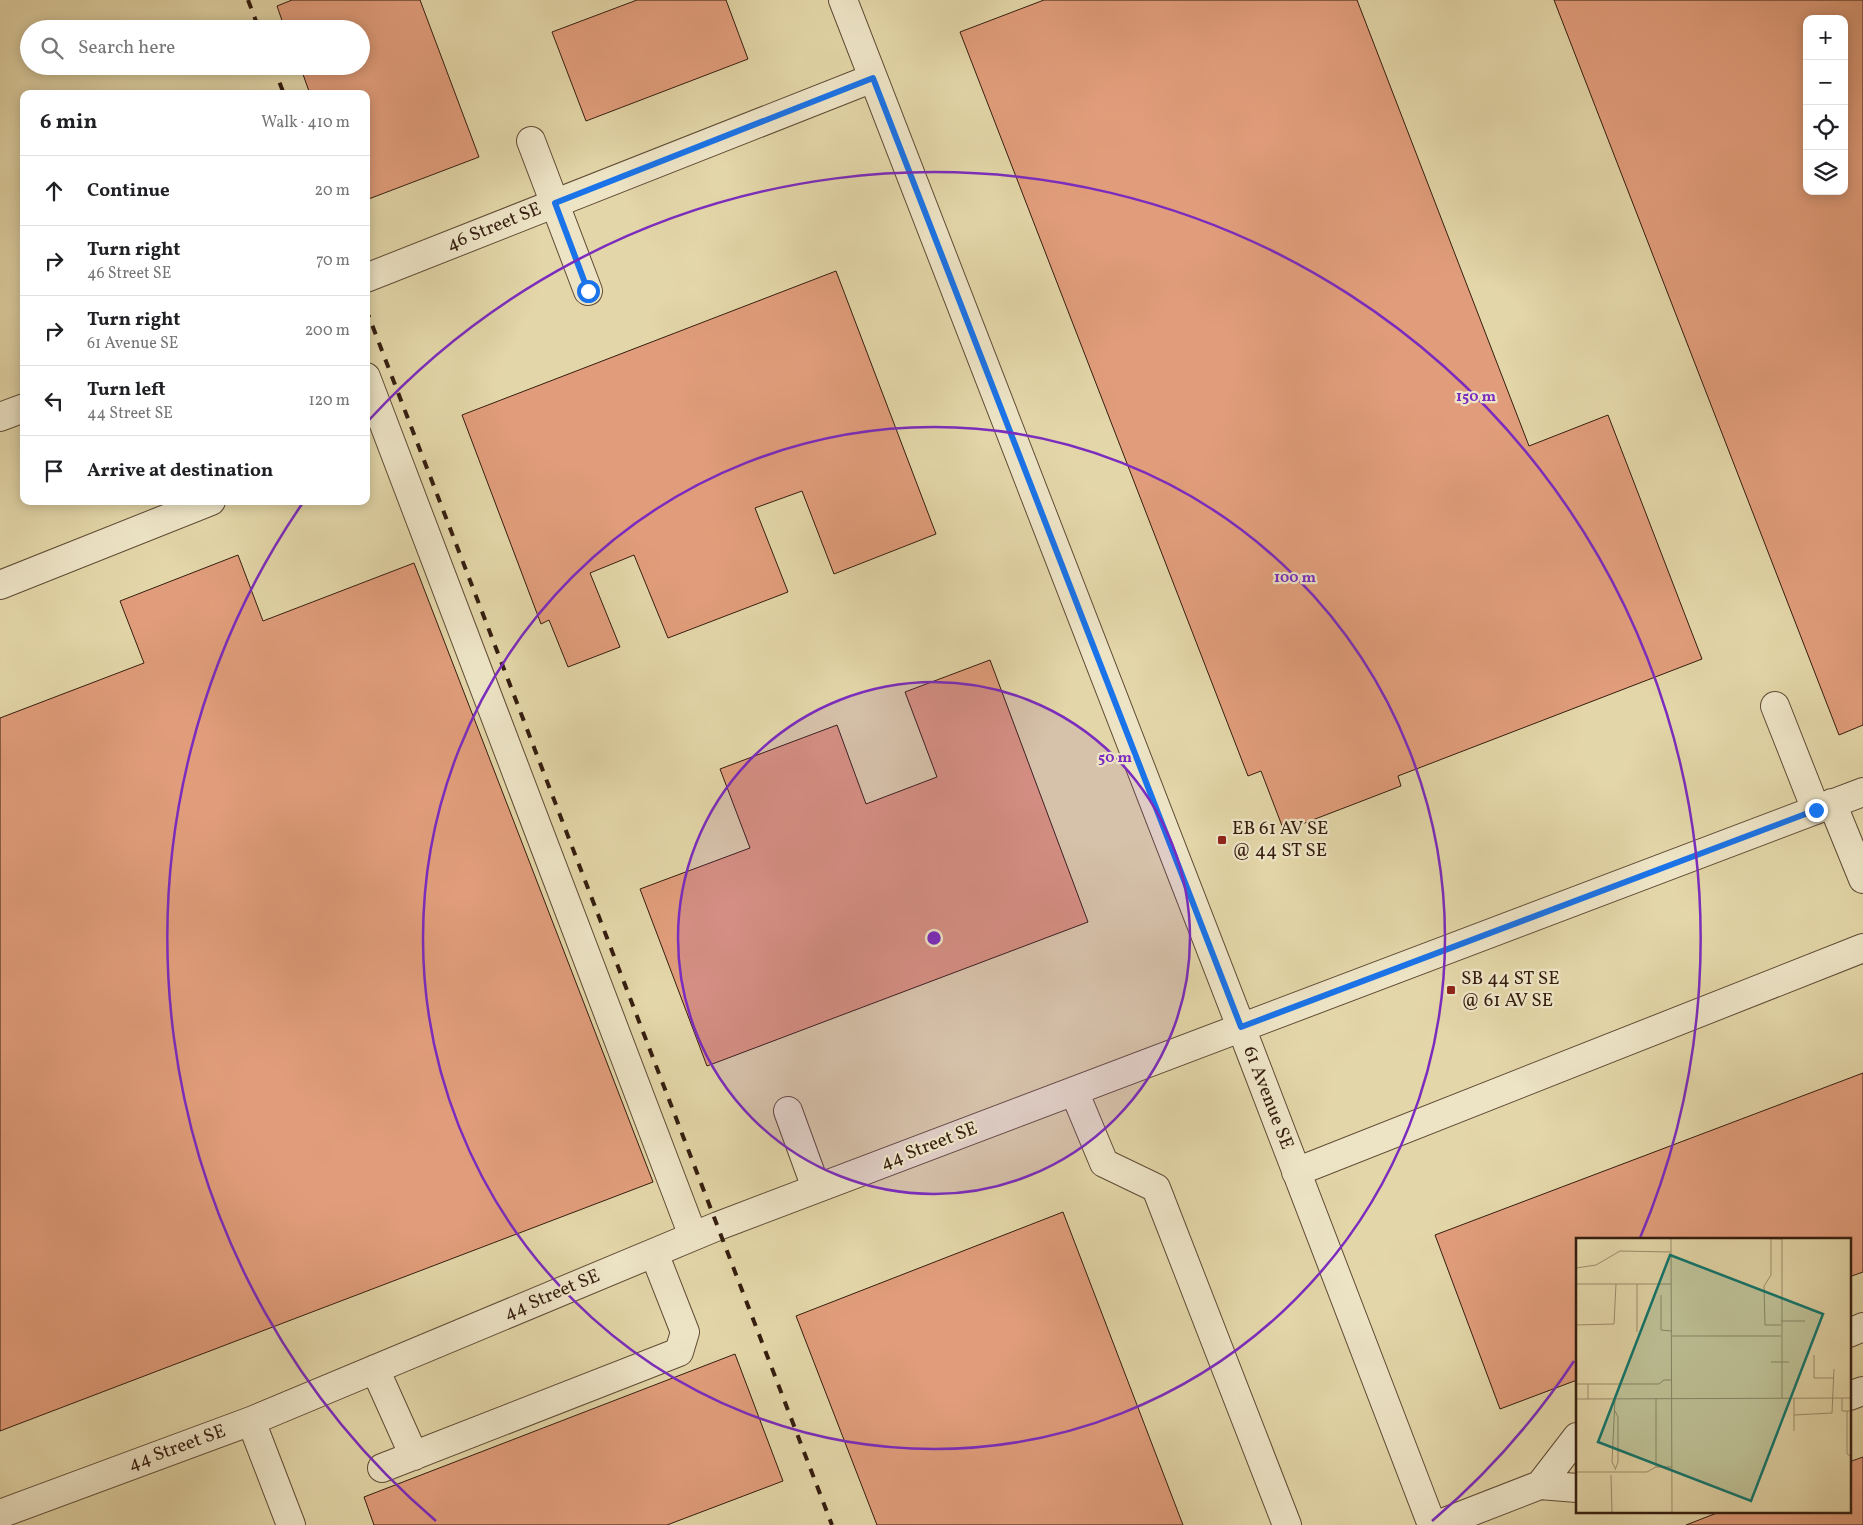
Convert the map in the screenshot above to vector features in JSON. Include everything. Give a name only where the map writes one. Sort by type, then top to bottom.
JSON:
[{"type":"street","name":"61 Avenue SE","points":[[842,0],[1241,1027],[1432,1525]]},
{"type":"street","name":"46 Street SE","points":[[370,276],[873,78]]},
{"type":"street","points":[[531,141],[588,291]]},
{"type":"street","points":[[370,399],[377,437],[693,1236]]},
{"type":"street","points":[[0,417],[20,410]]},
{"type":"street","points":[[0,585],[201,505]]},
{"type":"street","points":[[1776,706],[1824,806],[1863,880]]},
{"type":"street","name":"44 Street SE","points":[[0,1514],[251,1421],[693,1236],[816,1188],[1863,792]]},
{"type":"street","points":[[1296,1172],[1863,948]]},
{"type":"street","points":[[1074,1091],[1104,1163],[1156,1188],[1287,1525]]},
{"type":"street","points":[[788,1111],[816,1188]]},
{"type":"street","points":[[382,1468],[680,1352],[685,1332],[654,1253]]},
{"type":"street","points":[[1850,1333],[1863,1327]]},
{"type":"street","points":[[375,1369],[414,1456]]},
{"type":"street","points":[[1850,1396],[1863,1391]]},
{"type":"street","points":[[251,1421],[291,1525]]},
{"type":"street","points":[[1540,1485],[1576,1438]]},
{"type":"street","points":[[1437,1525],[1540,1485],[1576,1488]]},
{"type":"building","points":[[292,0],[420,0],[479,157],[370,198],[370,90],[309,90],[303,75],[370,75],[370,20],[282,20],[277,6]]},
{"type":"building","points":[[637,0],[726,0],[748,59],[586,121],[552,32]]},
{"type":"building","points":[[1044,0],[1357,0],[1529,446],[1608,415],[1702,659],[1398,776],[1401,786],[1284,831],[1261,771],[1248,776],[960,32]]},
{"type":"building","points":[[1554,0],[1863,0],[1863,725],[1839,735]]},
{"type":"building","points":[[836,271],[936,534],[834,574],[802,491],[755,508],[788,592],[668,638],[634,555],[590,573],[620,647],[568,667],[549,620],[541,624],[462,415]]},
{"type":"building","points":[[238,555],[263,621],[414,563],[653,1182],[0,1431],[0,718],[144,663],[120,601]]},
{"type":"building","points":[[990,660],[1088,922],[707,1066],[640,889],[750,848],[720,769],[837,725],[866,804],[937,777],[905,692]]},
{"type":"building","points":[[1863,1073],[1863,1272],[1850,1277],[1850,1238],[1576,1238],[1576,1380],[1500,1409],[1435,1235]]},
{"type":"building","points":[[1063,1212],[1183,1525],[877,1525],[796,1316]]},
{"type":"building","points":[[735,1354],[783,1481],[667,1525],[374,1525],[364,1497]]},
{"type":"building","points":[[1863,1457],[1863,1525],[1686,1525],[1719,1512],[1850,1512],[1850,1462]]},
{"type":"railway","points":[[248,0],[256,20]]},
{"type":"railway","points":[[277,75],[282,90]]},
{"type":"railway","points":[[370,319],[832,1525]]},
{"type":"place","name":"EB 61 AV SE @ 44 ST SE","points":[[1222,840]]},
{"type":"place","name":"SB 44 ST SE @ 61 AV SE","points":[[1451,990]]},
{"type":"route","points":[[588,291],[555,203],[873,78],[1241,1027],[1816,810]]}]
